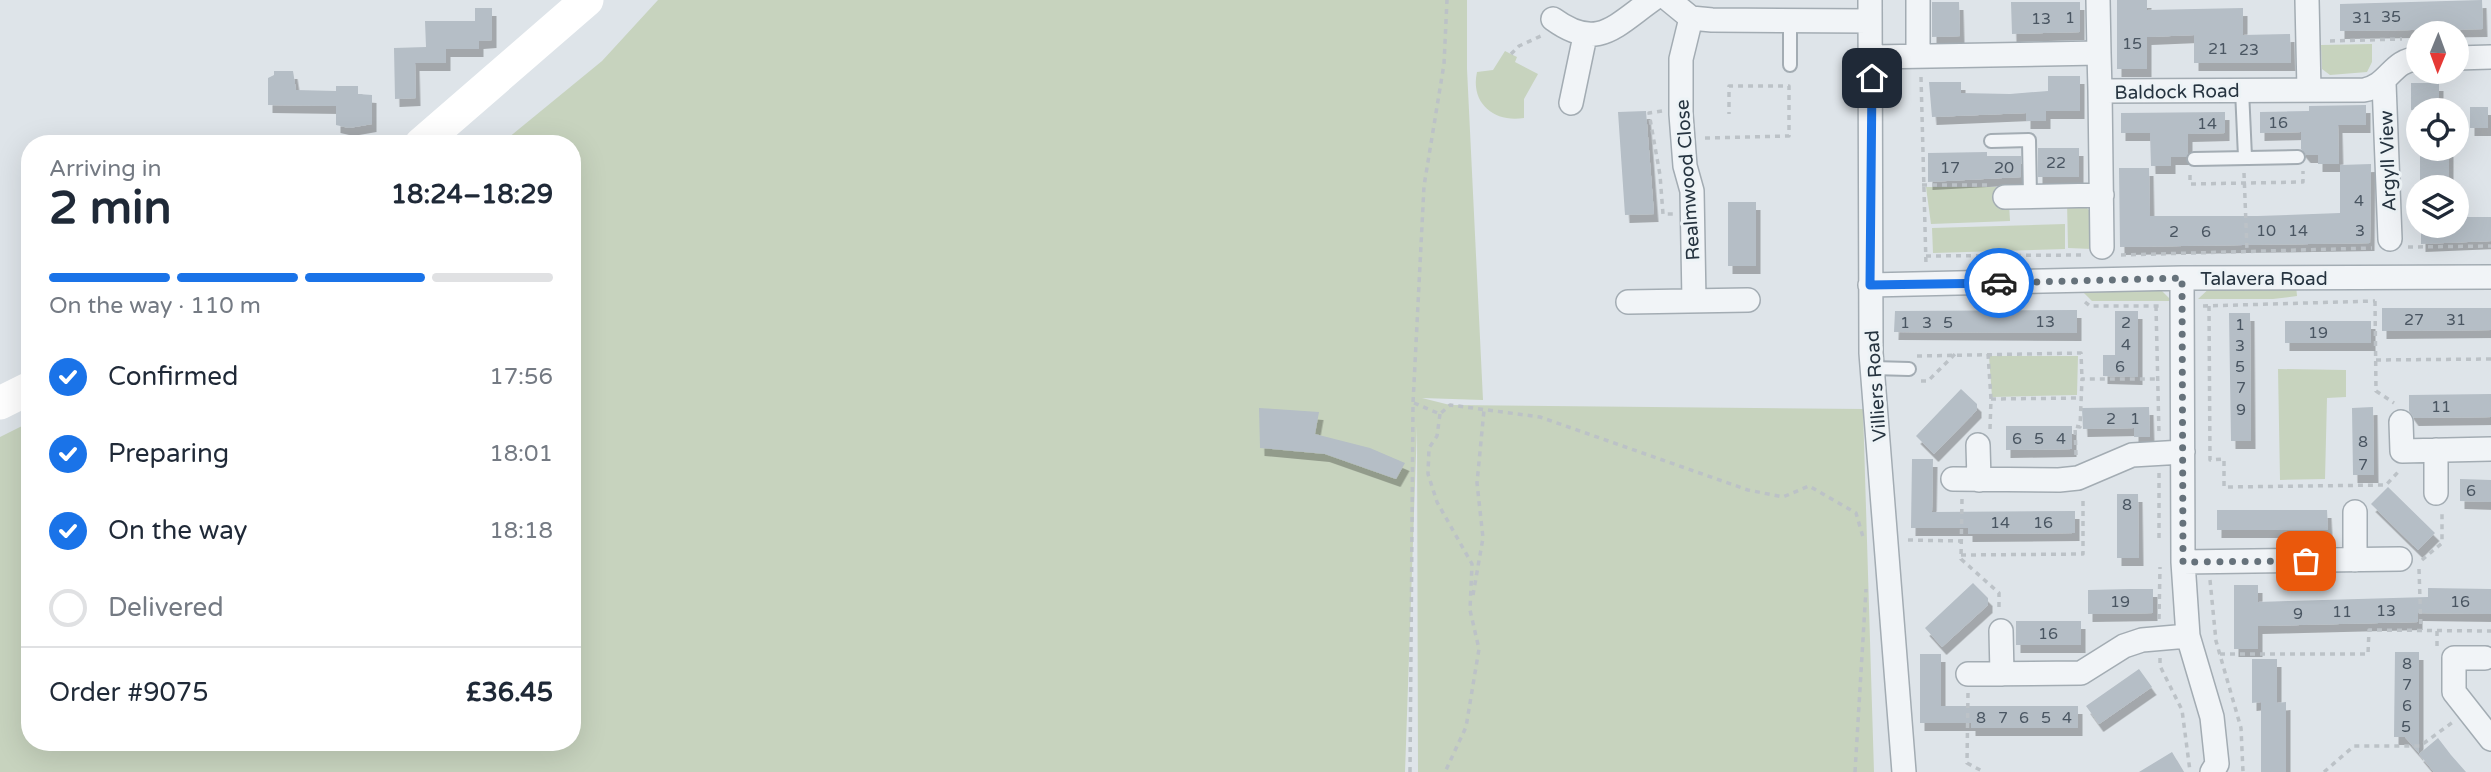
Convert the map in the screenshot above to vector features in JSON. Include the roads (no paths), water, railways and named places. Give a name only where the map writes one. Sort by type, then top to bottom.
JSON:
[{"type":"street","points":[[431,135],[587,0]]},
{"type":"street","points":[[1555,20],[1585,36],[1614,27],[1652,0]]},
{"type":"street","points":[[1669,0],[1691,18],[1790,21],[1870,11]]},
{"type":"street","points":[[1918,0],[1920,65]]},
{"type":"street","name":"Baldock Road","points":[[2098,0],[2100,92],[2364,90],[2384,83],[2396,65],[2406,57]]},
{"type":"street","points":[[2307,0],[2309,90]]},
{"type":"street","name":"Villiers Road","points":[[1870,11],[1870,285],[1873,368],[1904,772]]},
{"type":"street","name":"Realmwood Close","points":[[1691,18],[1681,59],[1682,139],[1692,191],[1694,301]]},
{"type":"street","points":[[1571,103],[1585,36]]},
{"type":"street","points":[[1872,58],[1920,65],[2099,53]]},
{"type":"street","points":[[2469,58],[2491,57]]},
{"type":"street","name":"Argyll View","points":[[2384,83],[2391,245]]},
{"type":"street","points":[[2100,92],[2103,253]]},
{"type":"street","points":[[2014,197],[2102,195]]},
{"type":"street","name":"Talavera Road","points":[[1870,285],[2182,278],[2491,277]]},
{"type":"street","points":[[2182,278],[2183,562],[2188,636],[2212,717],[2214,768]]},
{"type":"street","points":[[1628,302],[1748,300]]},
{"type":"street","points":[[0,403],[21,392]]},
{"type":"street","points":[[2400,422],[2402,451],[2491,449]]},
{"type":"street","points":[[1978,445],[1965,480],[2080,477],[2132,455],[2183,452]]},
{"type":"street","points":[[2436,450],[2436,493]]},
{"type":"street","points":[[2355,512],[2355,560]]},
{"type":"street","points":[[2183,562],[2400,559]]},
{"type":"street","points":[[2001,631],[2002,674]]},
{"type":"street","points":[[1968,674],[2081,673],[2124,646],[2141,640],[2188,636]]},
{"type":"street","points":[[2485,658],[2454,658],[2454,691],[2491,739]]},
{"type":"lane","points":[[1790,21],[1790,65]]},
{"type":"lane","points":[[2242,90],[2245,158]]},
{"type":"lane","points":[[1991,141],[2029,139],[2014,197]]},
{"type":"lane","points":[[2194,159],[2298,157]]},
{"type":"lane","points":[[1873,368],[1909,369]]}]
